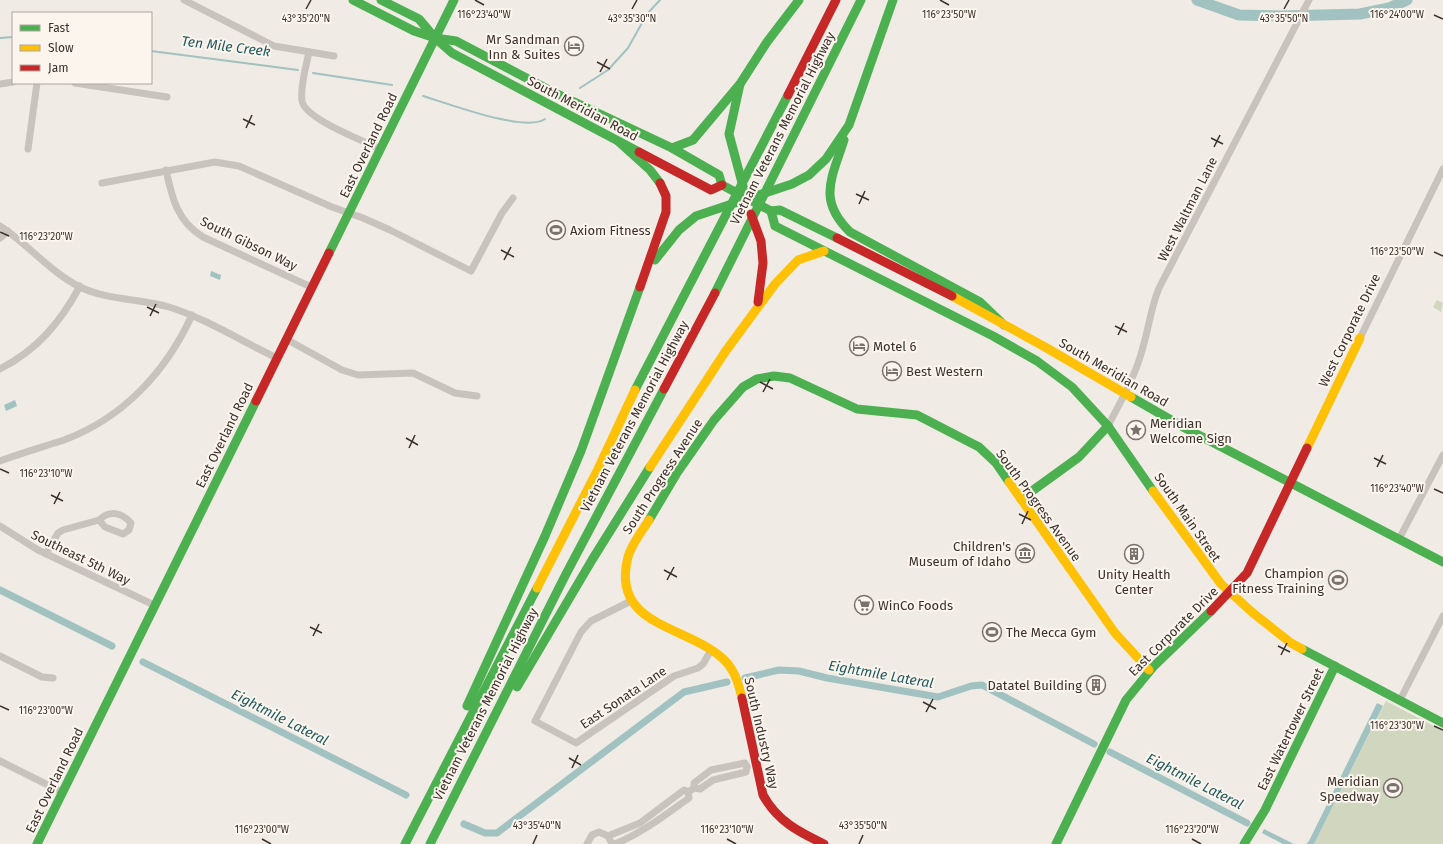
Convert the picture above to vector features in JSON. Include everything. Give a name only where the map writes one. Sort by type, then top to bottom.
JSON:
[{"type":"main road","name":"South Meridian Road","points":[[352,0],[414,31],[435,38],[456,41],[551,91],[672,148],[719,175],[722,185],[746,198],[771,211],[780,210],[1004,324],[1185,428],[1443,562]]},
{"type":"main road","name":"South Meridian Road","points":[[381,0],[419,19],[435,38],[452,53],[711,190],[722,185]]},
{"type":"main road","name":"East Overland Road","points":[[37,844],[454,0]]},
{"type":"main road","points":[[672,148],[693,140],[740,84],[767,42],[799,0]]},
{"type":"main road","name":"Vietnam Veterans Memorial Highway","points":[[405,844],[595,476],[648,363],[698,271],[836,0]]},
{"type":"main road","name":"Vietnam Veterans Memorial Highway","points":[[430,844],[566,574],[670,374],[722,279],[861,0]]},
{"type":"main road","points":[[893,0],[849,125],[830,185],[830,203],[834,216],[850,232],[980,302],[1004,324]]},
{"type":"main road","points":[[740,84],[729,134],[733,154],[746,198],[761,241],[763,264],[762,286],[757,306]]},
{"type":"main road","points":[[640,286],[661,251],[679,230],[696,216],[746,198],[772,192],[809,175],[826,159],[849,125]]},
{"type":"main road","points":[[429,798],[475,688],[545,536],[567,484],[605,388],[664,222],[667,206],[665,193],[660,181],[619,142]]},
{"type":"main road","points":[[771,211],[775,226],[871,276],[993,336],[1013,338],[1095,384],[1125,393]]},
{"type":"main road","points":[[448,808],[570,594],[680,418],[757,306],[783,274],[798,260],[813,253],[824,251]]},
{"type":"main road","name":"South Main Street","points":[[993,336],[1037,361],[1072,387],[1108,426],[1199,556],[1230,593],[1291,643],[1443,723]]},
{"type":"main road","name":"West Corporate Drive","points":[[1290,482],[1360,338]]},
{"type":"main road","name":"South Progress Avenue","points":[[631,550],[689,455],[723,409],[743,387],[757,379],[770,376],[790,378],[857,409],[909,413],[932,422],[979,447],[989,455],[1115,633],[1149,670]]},
{"type":"main road","points":[[1021,499],[1084,455],[1094,446],[1108,426]]},
{"type":"main road","name":"East Corporate Drive","points":[[1056,844],[1126,700],[1149,670],[1230,593],[1247,573],[1290,482]]},
{"type":"main road","name":"South Industry Way","points":[[631,550],[624,571],[626,587],[631,601],[642,614],[650,620],[711,650],[728,664],[736,678],[763,795],[768,807],[778,818],[808,840]]},
{"type":"main road","name":"East Watertower Street","points":[[1244,844],[1265,810],[1335,666]]},
{"type":"main road","points":[[808,840],[824,844]]},
{"type":"street","points":[[184,0],[274,46],[334,56]]},
{"type":"street","name":"West Waltman Lane","points":[[1108,426],[1125,393],[1143,348],[1154,300],[1159,288],[1309,0]]},
{"type":"street","points":[[309,52],[303,84],[302,102],[310,113],[380,149]]},
{"type":"street","points":[[0,84],[12,82]]},
{"type":"street","points":[[28,149],[37,84]]},
{"type":"street","points":[[82,84],[166,97]]},
{"type":"street","points":[[102,183],[215,162],[228,163],[239,166],[332,207],[390,230],[471,271],[502,213],[513,198]]},
{"type":"street","name":"West Corporate Drive","points":[[1360,338],[1443,169]]},
{"type":"street","name":"South Gibson Way","points":[[166,170],[172,198],[178,212],[192,230],[203,237],[311,287]]},
{"type":"street","points":[[0,226],[60,274],[80,286],[109,297],[154,304],[192,316],[277,358]]},
{"type":"street","points":[[0,238],[8,231]]},
{"type":"street","points":[[0,369],[18,359],[42,340],[62,318],[80,286]]},
{"type":"street","points":[[0,461],[65,439],[86,430],[124,406],[146,386],[165,363],[185,331],[192,316]]},
{"type":"street","points":[[286,339],[342,370],[358,375],[413,373],[455,393],[477,396]]},
{"type":"street","points":[[1399,539],[1443,455]]},
{"type":"street","points":[[46,554],[58,533],[99,520]]},
{"type":"street","name":"Southeast 5th Way","points":[[0,526],[25,543],[46,554],[154,605]]},
{"type":"street","name":"East Sonata Lane","points":[[631,601],[591,621],[581,632],[535,721],[576,742],[674,676],[698,668],[711,650]]},
{"type":"street","points":[[1400,700],[1443,616]]},
{"type":"street","points":[[0,656],[42,677],[53,678]]},
{"type":"street","points":[[0,761],[62,792]]},
{"type":"street","points":[[608,836],[634,827],[684,790],[700,789],[713,780],[746,772],[747,767],[756,766]]},
{"type":"street","points":[[587,844],[589,838],[595,833],[602,833],[608,836],[613,844],[631,837],[648,828],[689,798],[691,790]]},
{"type":"green space","points":[[1437,300],[1443,303],[1441,312],[1433,307]]},
{"type":"green space","name":"Meridian Speedway","points":[[1386,701],[1443,731],[1443,844],[1314,844]]},
{"type":"water","points":[[211,271],[221,275],[220,280],[210,276]]},
{"type":"water","points":[[15,400],[17,406],[6,411],[4,405]]},
{"type":"water","points":[[1377,703],[1383,706],[1314,844],[1306,844],[1309,841]]},
{"type":"water","name":"Eightmile Lateral","points":[[1264,829],[1294,844],[1283,844],[1262,833]]},
{"type":"waterway","name":"Ten Mile Creek","points":[[580,88],[608,70],[628,48],[647,14],[660,0]]},
{"type":"waterway","name":"Ten Mile Creek","points":[[1197,0],[1239,15],[1283,16],[1360,14],[1389,8],[1407,0]]},
{"type":"waterway","name":"Ten Mile Creek","points":[[0,38],[12,37]]},
{"type":"waterway","name":"Ten Mile Creek","points":[[152,51],[298,70]]},
{"type":"waterway","name":"Ten Mile Creek","points":[[313,73],[392,85]]},
{"type":"waterway","name":"Ten Mile Creek","points":[[423,96],[504,120],[535,122],[545,119]]},
{"type":"waterway","name":"Eightmile Lateral","points":[[0,590],[112,646]]},
{"type":"waterway","name":"Eightmile Lateral","points":[[143,662],[406,795]]},
{"type":"waterway","name":"Eightmile Lateral","points":[[745,678],[779,670],[799,671],[827,678],[938,697],[971,686],[982,685],[1094,744]]},
{"type":"waterway","name":"Eightmile Lateral","points":[[464,824],[485,833],[497,833],[684,692],[727,682]]},
{"type":"waterway","name":"Eightmile Lateral","points":[[1110,752],[1247,823]]},
{"type":"traffic: fast","points":[[353,0],[414,31],[435,38],[456,41],[551,91],[672,148],[719,175],[722,185],[771,211],[780,210],[837,238]]},
{"type":"traffic: fast","points":[[381,0],[419,19],[435,38],[452,53],[639,152]]},
{"type":"traffic: fast","points":[[329,253],[454,0]]},
{"type":"traffic: fast","points":[[672,148],[693,140],[740,84],[767,42],[799,0]]},
{"type":"traffic: fast","points":[[715,293],[861,0]]},
{"type":"traffic: fast","points":[[655,260],[679,230],[696,216],[792,184],[809,175],[826,159],[849,125],[893,0]]},
{"type":"traffic: fast","points":[[740,84],[729,134],[744,190]]},
{"type":"traffic: fast","points":[[635,390],[788,95]]},
{"type":"traffic: fast","points":[[844,140],[832,177],[830,199],[833,209],[850,232],[980,302],[1004,325]]},
{"type":"traffic: fast","points":[[619,142],[650,170],[660,183]]},
{"type":"traffic: fast","points":[[771,211],[775,226],[993,336],[1037,361],[1072,387],[1108,426],[1153,491]]},
{"type":"traffic: fast","points":[[467,706],[545,536],[581,451],[640,287]]},
{"type":"traffic: fast","points":[[649,520],[677,473],[714,420],[743,387],[757,379],[774,376],[790,378],[857,409],[917,415],[979,447],[996,463],[1009,482]]},
{"type":"traffic: fast","points":[[430,844],[566,574],[664,389]]},
{"type":"traffic: fast","points":[[1131,397],[1185,428],[1443,562]]},
{"type":"traffic: fast","points":[[37,844],[256,401]]},
{"type":"traffic: fast","points":[[1021,499],[1079,457],[1108,426]]},
{"type":"traffic: fast","points":[[517,687],[592,560],[650,467]]},
{"type":"traffic: fast","points":[[405,844],[537,588]]},
{"type":"traffic: fast","points":[[1056,844],[1126,700],[1154,666],[1211,611]]},
{"type":"traffic: fast","points":[[1302,649],[1443,723]]},
{"type":"traffic: fast","points":[[1244,844],[1265,810],[1335,666]]},
{"type":"traffic: slow","points":[[650,467],[725,352],[775,284],[798,260],[824,251]]},
{"type":"traffic: slow","points":[[952,296],[1045,347],[1131,397]]},
{"type":"traffic: slow","points":[[1307,448],[1360,338]]},
{"type":"traffic: slow","points":[[537,588],[598,469],[635,390]]},
{"type":"traffic: slow","points":[[1009,482],[1115,633],[1149,670]]},
{"type":"traffic: slow","points":[[1153,491],[1221,584],[1253,613],[1291,643],[1302,649]]},
{"type":"traffic: slow","points":[[649,520],[629,552],[625,581],[631,599],[643,613],[658,623],[713,651],[728,664],[735,676],[742,698]]},
{"type":"traffic: jam","points":[[788,95],[836,0]]},
{"type":"traffic: jam","points":[[639,152],[711,190],[722,185]]},
{"type":"traffic: jam","points":[[640,287],[666,212],[666,196],[660,183]]},
{"type":"traffic: jam","points":[[751,214],[761,241],[763,263],[758,302]]},
{"type":"traffic: jam","points":[[837,238],[952,296]]},
{"type":"traffic: jam","points":[[256,401],[329,253]]},
{"type":"traffic: jam","points":[[664,389],[715,293]]},
{"type":"traffic: jam","points":[[1211,611],[1247,573],[1307,448]]},
{"type":"traffic: jam","points":[[742,698],[763,795],[775,812],[789,825],[824,844]]},
{"type":"place","name":"Mr Sandman Inn & Suites","points":[[574,46]]},
{"type":"place","name":"Axiom Fitness","points":[[556,230]]},
{"type":"place","name":"Motel 6","points":[[859,346]]},
{"type":"place","name":"Best Western","points":[[892,371]]},
{"type":"place","name":"Meridian Welcome Sign","points":[[1136,430]]},
{"type":"place","name":"Children's Museum of Idaho","points":[[1025,553]]},
{"type":"place","name":"Unity Health Center","points":[[1134,554]]},
{"type":"place","name":"Champion Fitness Training","points":[[1338,580]]},
{"type":"place","name":"WinCo Foods","points":[[864,605]]},
{"type":"place","name":"The Mecca Gym","points":[[992,632]]},
{"type":"place","name":"Datatel Building","points":[[1096,685]]},
{"type":"place","name":"Meridian Speedway","points":[[1393,788]]}]
